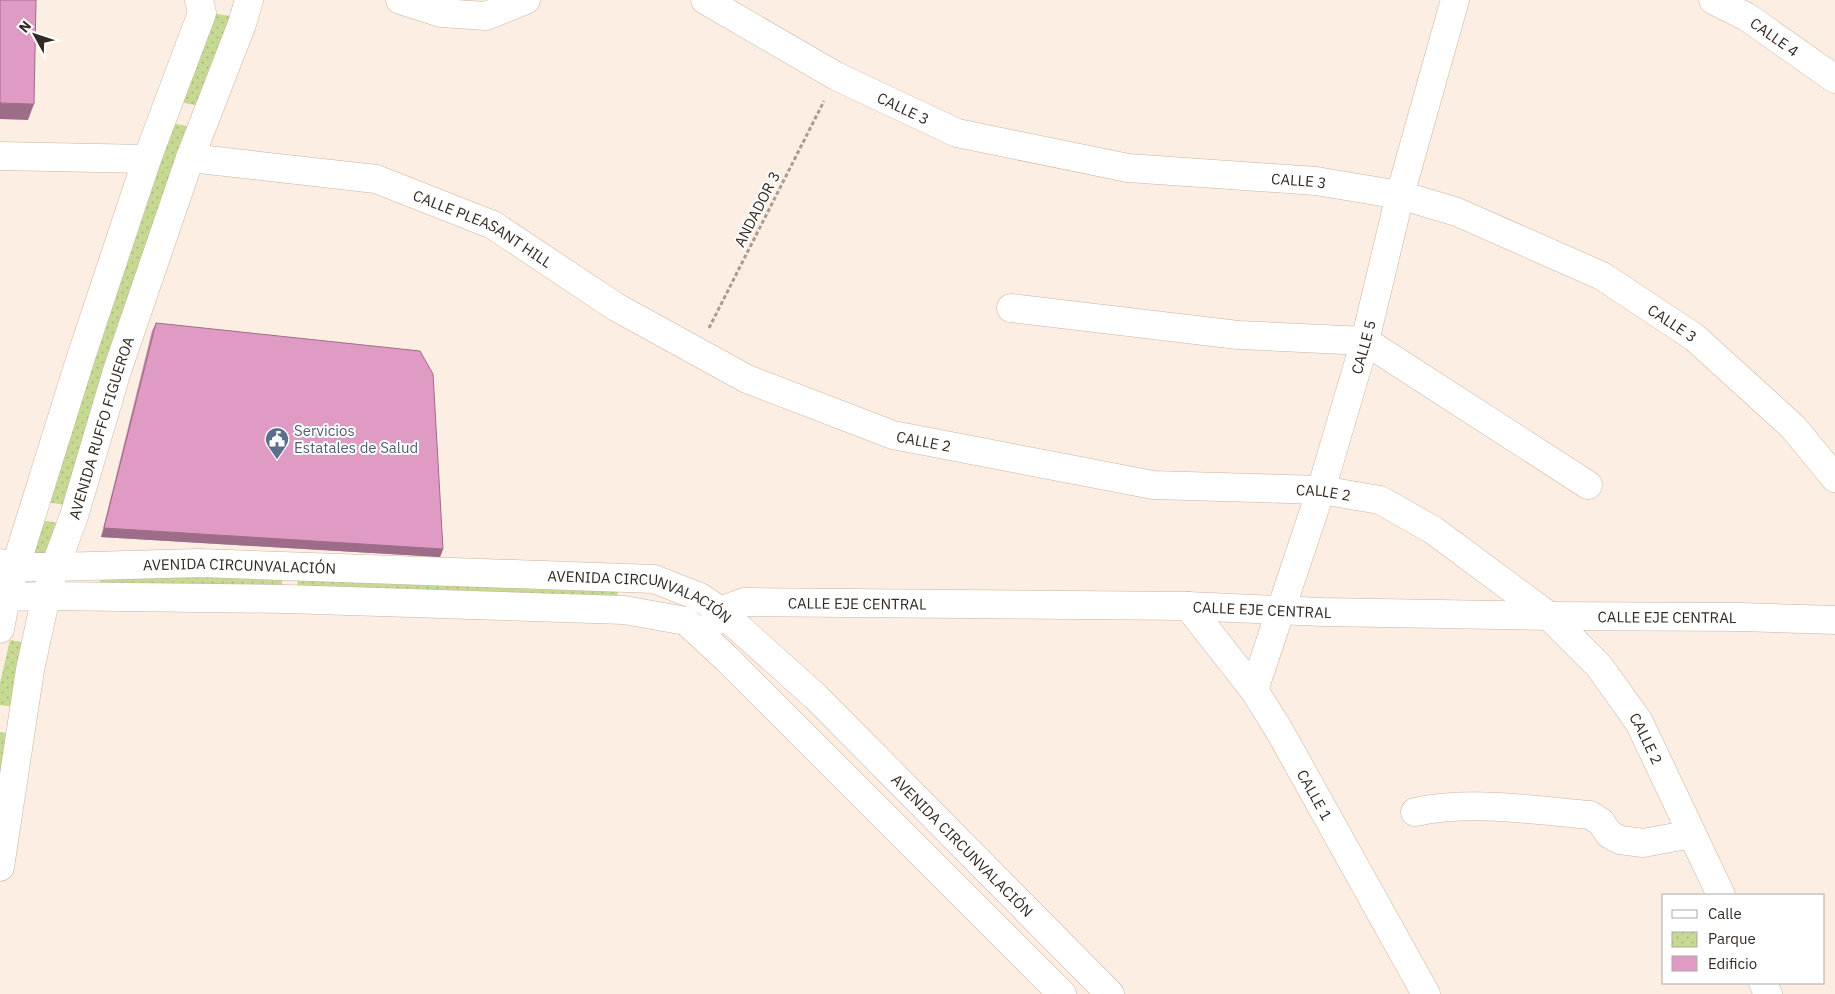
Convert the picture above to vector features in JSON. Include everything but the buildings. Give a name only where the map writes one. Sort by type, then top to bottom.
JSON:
[{"type":"street","points":[[0,629],[6,597],[8,565],[84,351],[148,159],[202,13],[199,0]]},
{"type":"street","name":"AVENIDA RUFFO FIGUEROA","points":[[0,867],[30,670],[46,596],[74,516],[118,371],[190,158],[242,24],[249,0]]},
{"type":"street","points":[[400,0],[441,13],[486,16],[526,0]]},
{"type":"street","name":"CALLE 3","points":[[705,0],[836,76],[957,133],[1128,168],[1316,181],[1400,195],[1457,212],[1602,276],[1694,338],[1793,427],[1835,478]]},
{"type":"street","name":"CALLE 5","points":[[1254,690],[1321,490],[1365,341],[1400,195],[1456,0]]},
{"type":"street","name":"CALLE 4","points":[[1713,0],[1747,17],[1835,79]]},
{"type":"street","points":[[0,156],[148,159]]},
{"type":"street","name":"CALLE PLEASANT HILL","points":[[190,158],[376,179],[493,224],[616,307],[747,379]]},
{"type":"street","points":[[1011,308],[1238,335],[1365,341],[1588,485]]},
{"type":"street","name":"CALLE 2","points":[[747,379],[893,435],[1153,485],[1321,490],[1380,500],[1433,530],[1549,616],[1599,666],[1640,722],[1721,894]]},
{"type":"street","name":"AVENIDA CIRCUNVALACIÓN","points":[[8,565],[55,567],[200,563],[654,579],[710,604],[816,697],[1110,994]]},
{"type":"street","points":[[286,599],[290,566]]},
{"type":"street","name":"AVENIDA CIRCUNVALACIÓN","points":[[6,597],[286,599],[624,610],[695,629],[1062,994]]},
{"type":"street","name":"CALLE EJE CENTRAL","points":[[710,604],[744,602],[1188,606],[1549,616],[1740,617],[1835,620]]},
{"type":"street","points":[[695,629],[710,604]]},
{"type":"street","name":"CALLE 1","points":[[1188,606],[1254,690],[1279,730],[1426,994]]},
{"type":"street","points":[[1415,812],[1448,807],[1500,808],[1590,815],[1601,822],[1609,834],[1614,837],[1620,840],[1643,843],[1692,834]]},
{"type":"path","name":"ANDADOR 3","points":[[698,352],[836,76]]},
{"type":"green space","points":[[211,13],[230,16],[200,106],[179,102]]},
{"type":"green space","points":[[172,123],[191,127],[65,505],[46,502]]},
{"type":"green space","points":[[39,520],[59,523],[48,561],[28,561]]},
{"type":"green space","points":[[101,571],[282,575],[282,591],[100,587]]},
{"type":"green space","points":[[298,574],[618,589],[617,604],[297,589]]},
{"type":"green space","points":[[10,640],[27,643],[15,707],[0,705],[0,683]]},
{"type":"green space","points":[[0,732],[10,734],[0,791]]},
{"type":"place","name":"Servicios Estatales de Salud","points":[[277,460]]}]
